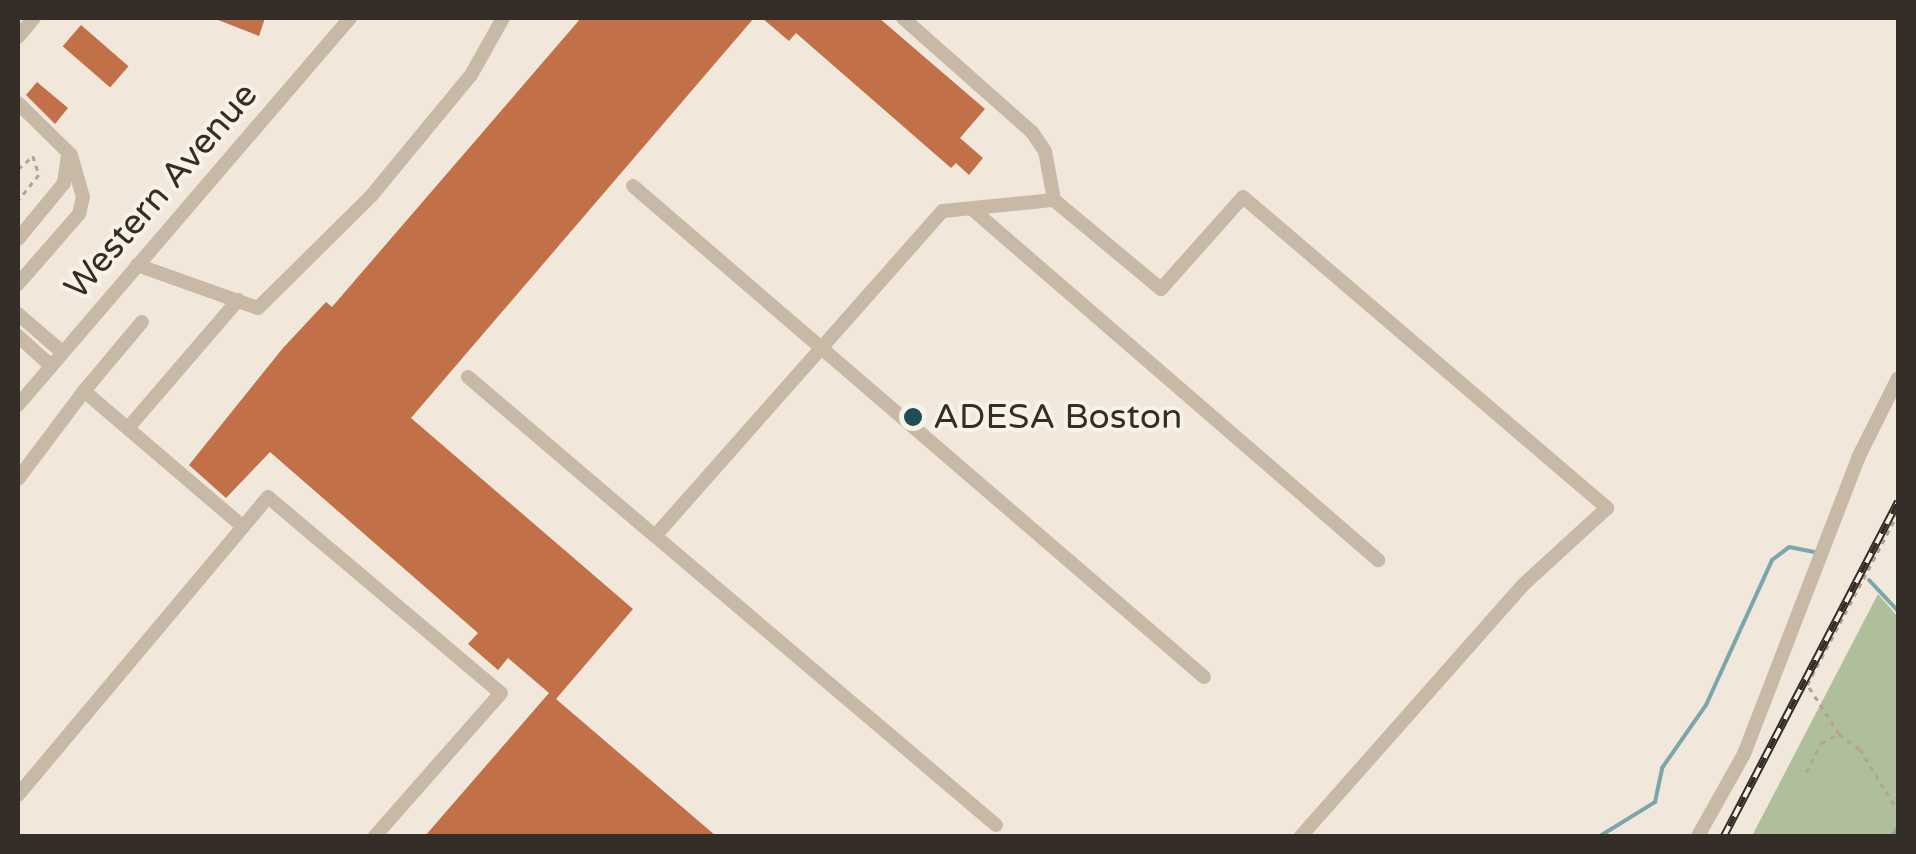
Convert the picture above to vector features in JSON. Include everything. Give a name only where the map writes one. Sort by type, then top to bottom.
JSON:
[{"type":"street","points":[[18,37],[34,18]]},
{"type":"street","name":"Western Avenue","points":[[18,405],[350,18]]},
{"type":"street","points":[[137,265],[258,308],[372,195],[472,75],[503,18]]},
{"type":"street","points":[[909,19],[1032,132],[1045,151],[1054,200],[1161,289],[1244,197],[1607,508],[1524,584],[1302,836]]},
{"type":"street","points":[[18,103],[67,150],[81,174],[83,207],[18,284]]},
{"type":"street","points":[[18,239],[64,183],[67,150]]},
{"type":"street","points":[[634,186],[1204,677]]},
{"type":"street","points":[[655,536],[943,212],[1054,200]]},
{"type":"street","points":[[972,208],[1378,560]]},
{"type":"street","points":[[128,428],[238,300]]},
{"type":"street","points":[[18,314],[62,352]]},
{"type":"street","points":[[18,478],[142,322]]},
{"type":"street","points":[[18,336],[50,365]]},
{"type":"street","points":[[468,377],[996,825]]},
{"type":"street","points":[[1698,836],[1744,754],[1858,458],[1898,378]]},
{"type":"street","points":[[84,391],[243,527]]},
{"type":"street","points":[[18,794],[268,497],[501,693],[376,836]]},
{"type":"path","points":[[18,169],[33,156],[39,175],[18,201]]},
{"type":"path","points":[[1898,512],[1807,685],[1839,734],[1860,749],[1898,811]]},
{"type":"path","points":[[1806,772],[1821,743],[1839,734]]},
{"type":"green space","points":[[1878,594],[1898,617],[1898,836],[1752,836]]},
{"type":"building","points":[[213,18],[265,18],[259,36]]},
{"type":"building","points":[[581,18],[754,18],[411,418],[633,609],[556,699],[716,836],[425,836],[549,693],[508,658],[498,670],[468,644],[478,633],[270,452],[226,498],[189,465],[283,348],[326,302],[332,307]]},
{"type":"building","points":[[762,18],[879,18],[985,109],[960,138],[983,158],[969,175],[956,163],[951,168],[796,33],[789,41]]},
{"type":"building","points":[[81,25],[129,66],[110,87],[63,46]]},
{"type":"building","points":[[37,82],[68,108],[55,124],[26,95]]},
{"type":"waterway","points":[[1600,836],[1655,802],[1662,768],[1706,705],[1772,560],[1789,547],[1815,552]]},
{"type":"waterway","points":[[1869,580],[1898,611]]},
{"type":"waterway","points":[[1893,836],[1898,827]]},
{"type":"railway","points":[[1724,836],[1898,502]]},
{"type":"place","name":"ADESA Boston","points":[[913,417]]}]
